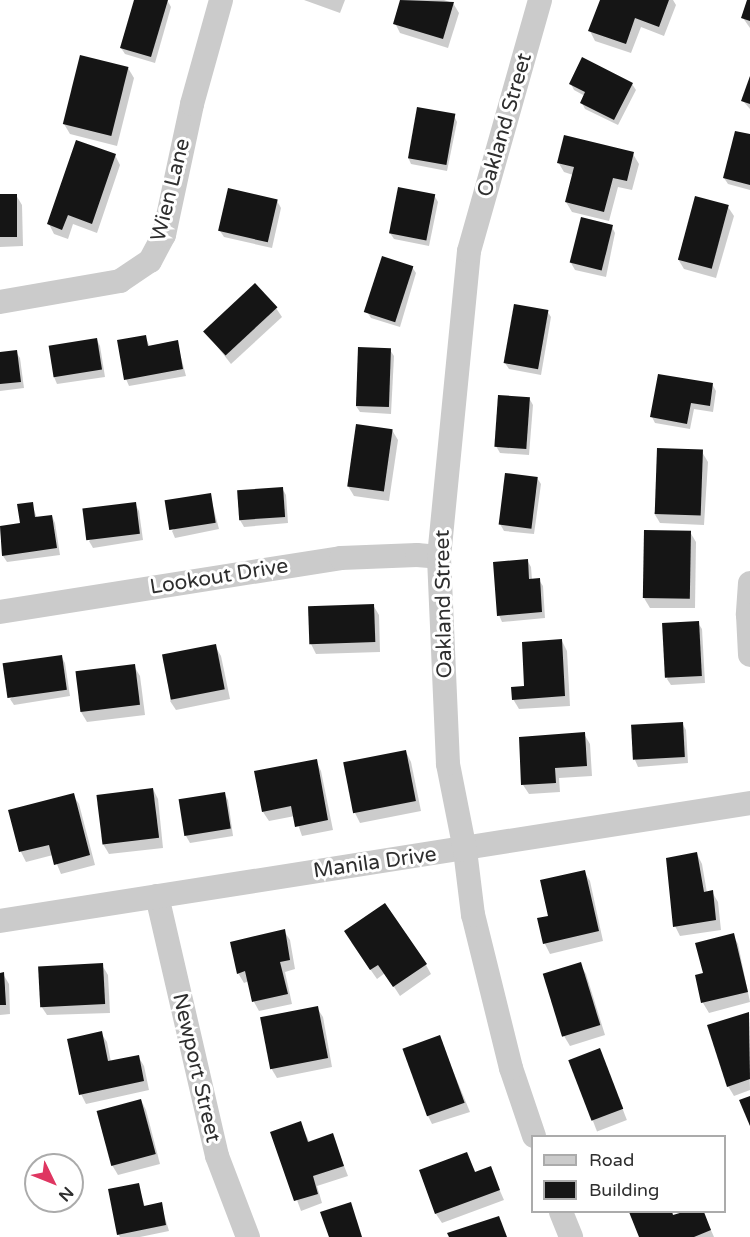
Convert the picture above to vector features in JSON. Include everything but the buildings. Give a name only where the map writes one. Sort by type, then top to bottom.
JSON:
[{"type":"street","name":"Wien Lane","points":[[0,302],[120,281],[150,261],[164,235],[192,104],[221,0]]},
{"type":"street","name":"Oakland Street","points":[[533,1135],[511,1068],[473,915],[465,850],[448,764],[439,557],[469,251],[540,0]]},
{"type":"street","name":"Lookout Drive","points":[[0,612],[341,558],[405,555],[439,557]]},
{"type":"street","points":[[750,583],[747,615],[750,655]]},
{"type":"street","name":"Manila Drive","points":[[0,921],[465,850],[750,803]]},
{"type":"street","name":"Newport Street","points":[[157,896],[217,1156],[248,1237]]},
{"type":"street","points":[[561,1213],[571,1237]]}]
